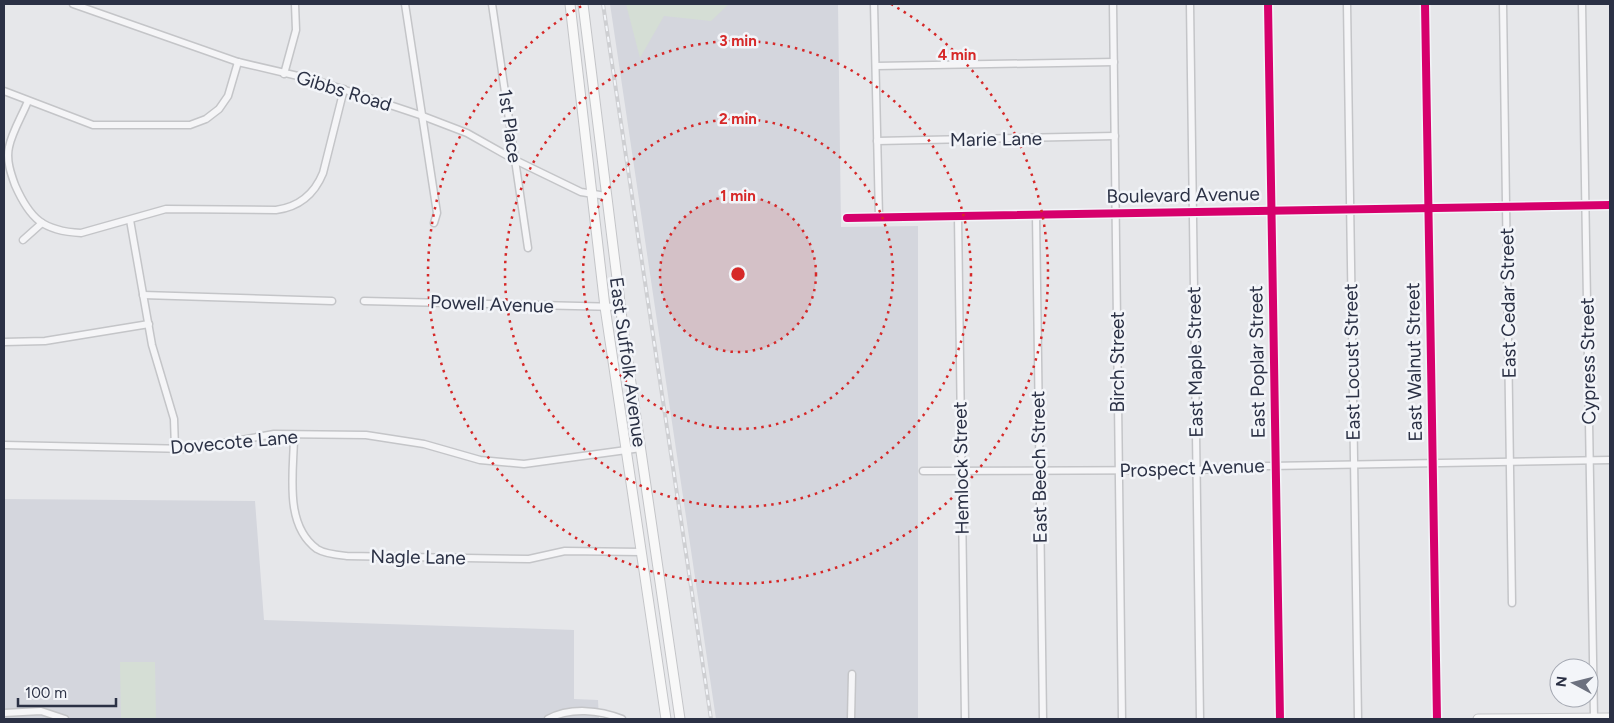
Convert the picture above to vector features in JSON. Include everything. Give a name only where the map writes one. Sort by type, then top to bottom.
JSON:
[{"type":"main road","name":"East Suffolk Avenue","points":[[570,4],[606,307],[666,719]]},
{"type":"main road","name":"East Suffolk Avenue","points":[[583,4],[620,308],[680,719]]},
{"type":"main road","points":[[1478,719],[1610,718]]},
{"type":"street","name":"Gibbs Road","points":[[73,4],[238,62],[344,89],[420,115],[467,133],[515,160],[574,189],[592,195],[606,196]]},
{"type":"street","points":[[284,74],[296,30],[295,4]]},
{"type":"street","points":[[405,4],[420,115],[437,212],[434,223]]},
{"type":"street","name":"1st Place","points":[[492,4],[528,248]]},
{"type":"street","points":[[874,4],[879,217]]},
{"type":"street","name":"Birch Street","points":[[1113,4],[1122,719]]},
{"type":"street","name":"East Maple Street","points":[[1190,4],[1200,719]]},
{"type":"street","name":"East Poplar Street","points":[[1268,4],[1280,719]]},
{"type":"street","name":"East Locust Street","points":[[1347,4],[1358,719]]},
{"type":"street","name":"East Walnut Street","points":[[1425,4],[1437,719]]},
{"type":"street","name":"East Cedar Street","points":[[1503,4],[1512,462],[1512,603]]},
{"type":"street","name":"Cypress Street","points":[[1582,4],[1594,718]]},
{"type":"street","points":[[4,91],[93,125],[190,125],[206,119],[219,108],[228,96],[238,62]]},
{"type":"street","points":[[876,66],[1114,62]]},
{"type":"street","points":[[28,101],[9,147],[8,160],[12,176],[26,209],[42,222],[67,232],[81,233],[130,220],[147,212],[166,209],[276,210],[291,208],[304,201],[317,186],[323,173],[344,89]]},
{"type":"street","name":"Marie Lane","points":[[877,141],[1115,136]]},
{"type":"street","name":"Boulevard Avenue","points":[[847,218],[1610,205]]},
{"type":"street","name":"East Beech Street","points":[[1036,214],[1043,719]]},
{"type":"street","name":"Hemlock Street","points":[[958,216],[965,719]]},
{"type":"street","points":[[130,220],[158,366],[174,419],[175,449]]},
{"type":"street","points":[[23,240],[42,222]]},
{"type":"street","points":[[143,295],[332,301]]},
{"type":"street","name":"Powell Avenue","points":[[364,301],[620,308]]},
{"type":"street","points":[[4,342],[45,341],[149,324]]},
{"type":"street","name":"Dovecote Lane","points":[[4,445],[175,449],[208,448],[267,435],[366,435],[424,444],[460,456],[499,463],[552,462],[640,448]]},
{"type":"street","name":"Nagle Lane","points":[[294,435],[295,514],[305,538],[318,550],[347,556],[529,559],[565,551],[642,552]]},
{"type":"street","name":"Prospect Avenue","points":[[923,472],[1197,470],[1354,464],[1610,460]]},
{"type":"street","points":[[851,719],[852,674]]},
{"type":"street","points":[[4,713],[41,711],[65,719]]},
{"type":"street","points":[[548,719],[557,714],[594,711],[604,712],[622,719]]},
{"type":"shaded area","points":[[610,4],[838,4],[841,227],[918,226],[918,719],[716,719]]},
{"type":"shaded area","points":[[626,4],[729,4],[711,21],[664,16],[640,58]]},
{"type":"shaded area","points":[[4,499],[255,501],[264,620],[574,630],[574,699],[598,700],[599,719],[4,719]]},
{"type":"shaded area","points":[[120,662],[155,662],[156,719],[121,719]]},
{"type":"railway","points":[[603,4],[711,719]]},
{"type":"cycle path","points":[[1268,4],[1280,719]]},
{"type":"cycle path","points":[[1425,4],[1437,719]]},
{"type":"cycle path","points":[[847,218],[1610,205]]}]
